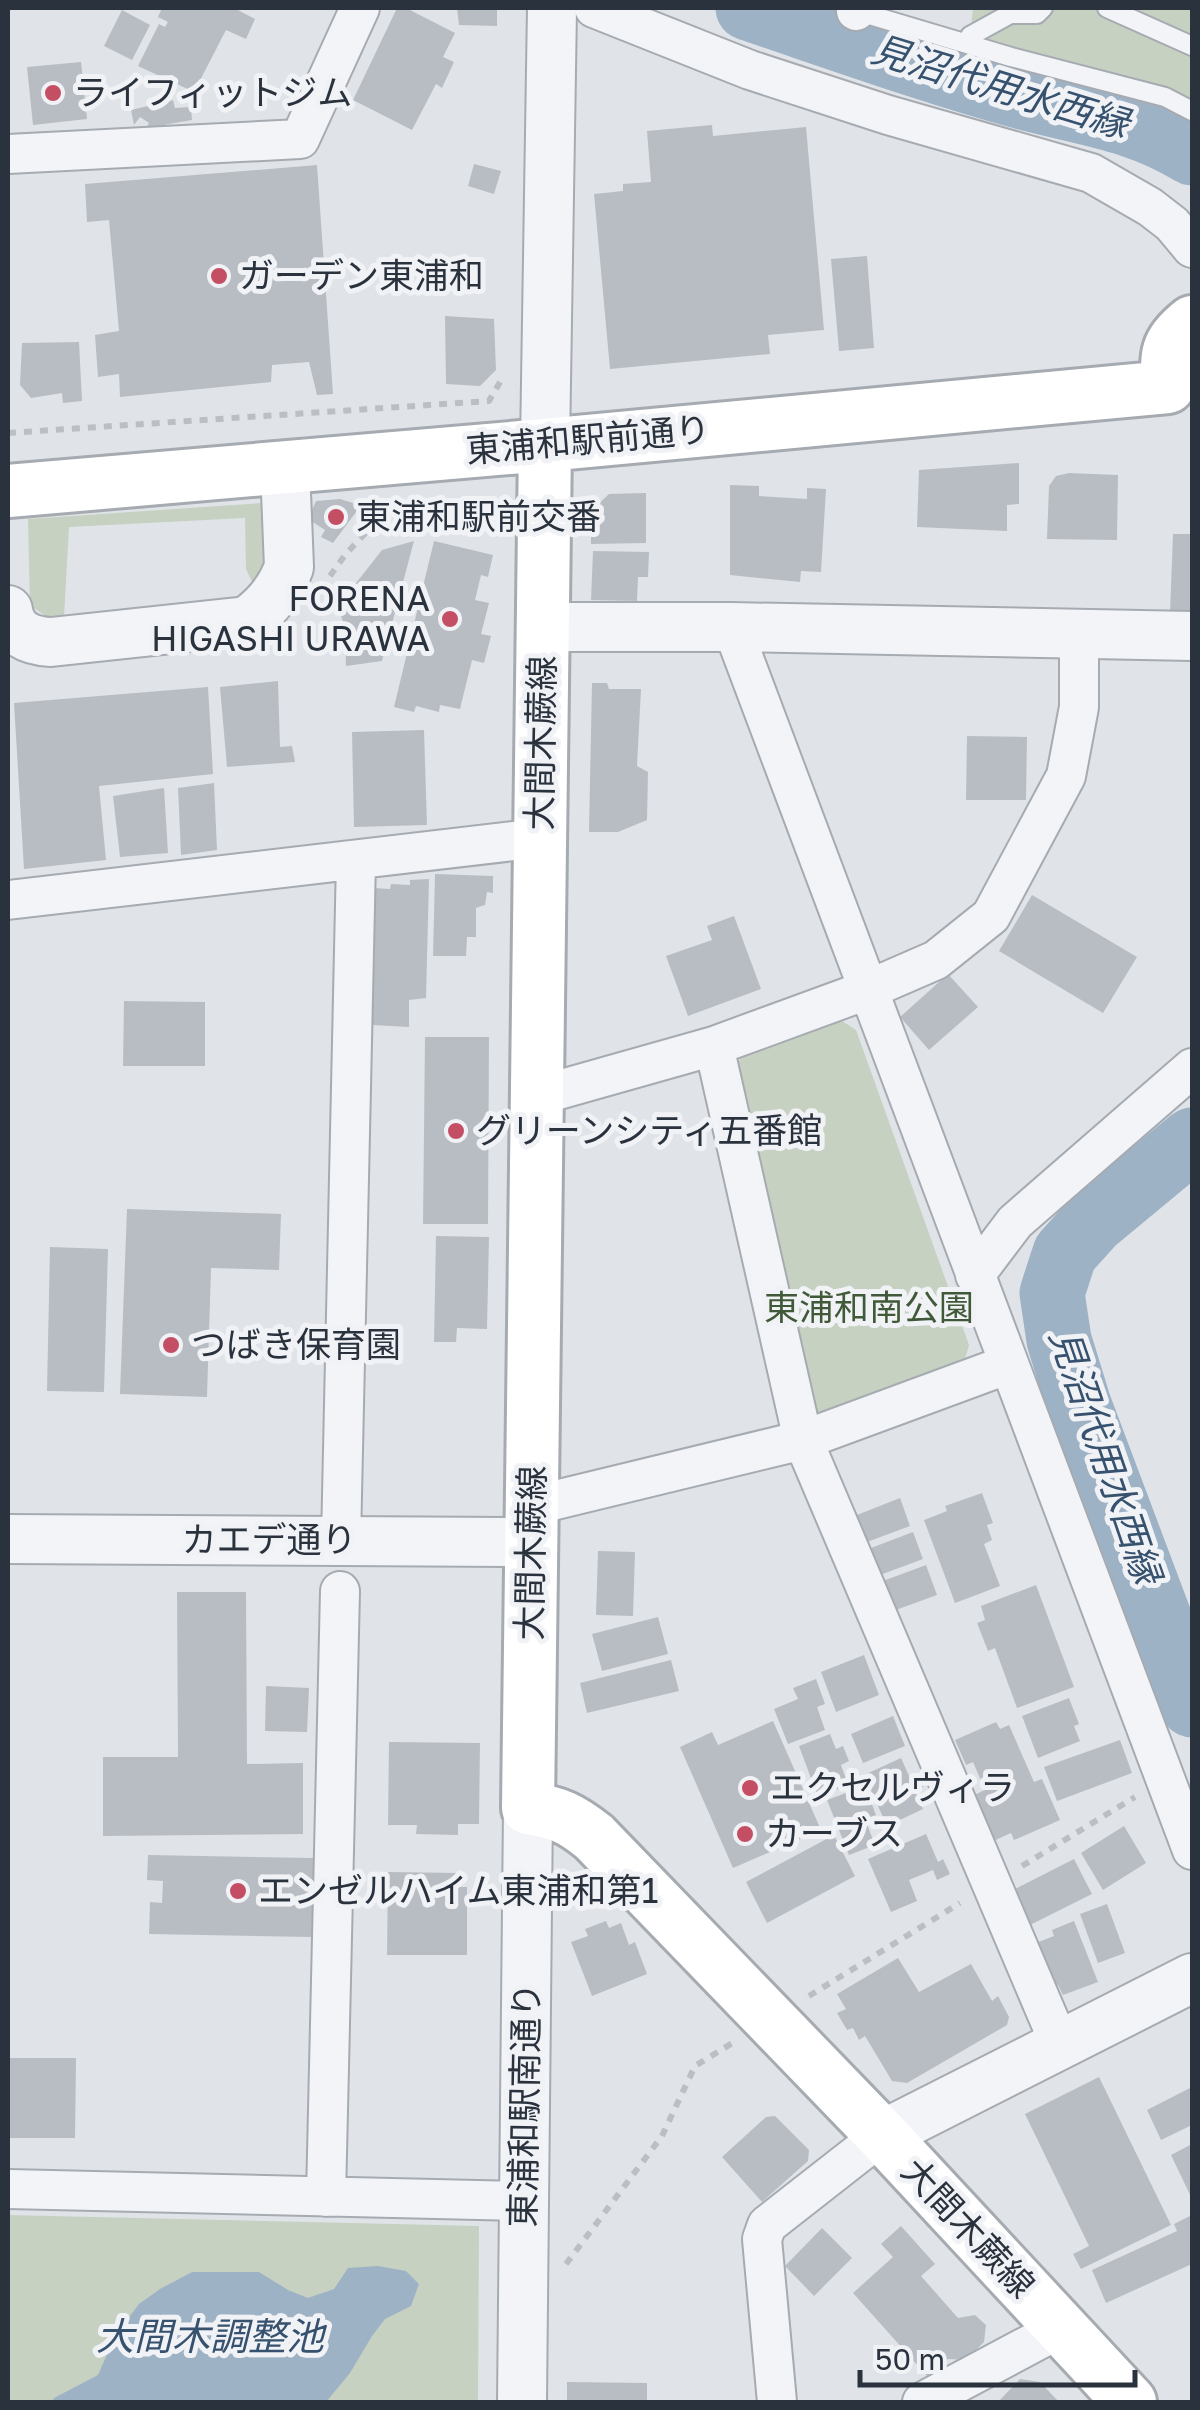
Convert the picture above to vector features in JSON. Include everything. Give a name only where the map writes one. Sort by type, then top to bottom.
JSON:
[{"type":"main road","points":[[1180,386],[1166,358],[1170,343],[1192,322]]},
{"type":"main road","name":"東浦和駅前通り","points":[[8,490],[1180,386]]},
{"type":"main road","name":"大間木蕨線","points":[[545,445],[528,1808],[556,1812],[594,1837],[882,2135],[1130,2402]]},
{"type":"street","points":[[8,154],[300,139],[360,8]]},
{"type":"street","points":[[545,445],[552,8]]},
{"type":"street","points":[[594,8],[750,70],[888,116],[1092,173],[1150,207],[1172,224],[1192,248]]},
{"type":"street","points":[[8,610],[10,624],[18,632],[33,641],[51,642],[247,622],[263,610],[284,582],[289,567],[285,467]]},
{"type":"street","points":[[543,627],[1192,636]]},
{"type":"street","points":[[732,627],[1192,1850]]},
{"type":"street","points":[[536,1096],[714,1046],[867,990],[936,960],[991,916],[1066,776],[1079,707],[1079,633]]},
{"type":"street","points":[[8,900],[540,838]]},
{"type":"street","points":[[340,1541],[356,860]]},
{"type":"street","points":[[714,1046],[802,1440],[1060,2045]]},
{"type":"street","points":[[975,1275],[1015,1222],[1192,1068]]},
{"type":"street","points":[[531,1524],[802,1440],[1009,1364]]},
{"type":"street","name":"カエデ通り","points":[[8,1539],[340,1541],[531,1524]]},
{"type":"street","points":[[326,2198],[340,1591]]},
{"type":"street","name":"東浦和駅南通り","points":[[522,2402],[528,1808]]},
{"type":"street","points":[[777,2402],[762,2239],[767,2225],[882,2135],[1192,1978]]},
{"type":"street","points":[[8,2190],[524,2201]]},
{"type":"street","points":[[922,2402],[1061,2328]]},
{"type":"lane","points":[[982,8],[974,34],[1010,14],[1037,14],[1044,8]]},
{"type":"lane","points":[[1108,8],[1192,46]]},
{"type":"lane","points":[[1155,27],[1158,8]]},
{"type":"lane","points":[[853,9],[1011,57],[1164,97],[1192,111]]},
{"type":"path","points":[[8,433],[490,401],[509,366]]},
{"type":"path","points":[[566,2264],[662,2136],[695,2066],[1140,1793]]},
{"type":"green space","points":[[973,8],[1192,8],[1192,100],[1163,86],[1100,73],[970,36]]},
{"type":"green space","points":[[277,502],[281,551],[252,582],[246,569],[245,518],[69,527],[64,617],[59,626],[30,605],[28,519]]},
{"type":"green space","name":"東浦和南公園","points":[[839,1019],[856,1030],[969,1345],[965,1359],[822,1415],[808,1408],[735,1071],[741,1056]]},
{"type":"green space","points":[[8,2215],[479,2226],[478,2402],[8,2402]]},
{"type":"water","name":"大間木調整池","points":[[378,2266],[406,2271],[419,2284],[411,2306],[385,2319],[326,2402],[52,2402],[98,2375],[115,2336],[139,2304],[192,2272],[259,2272],[308,2298],[334,2289],[348,2268]]},
{"type":"building","points":[[162,8],[234,8],[255,19],[246,39],[226,30],[194,92],[138,66],[159,24],[165,27],[168,22],[158,17]]},
{"type":"building","points":[[397,8],[409,8],[455,33],[443,57],[454,62],[442,88],[436,84],[412,130],[353,100]]},
{"type":"building","points":[[457,8],[497,8],[497,26],[459,25]]},
{"type":"building","points":[[122,10],[150,25],[132,60],[104,46]]},
{"type":"building","points":[[81,62],[87,119],[33,125],[27,67]]},
{"type":"building","points":[[173,100],[175,108],[191,107],[192,120],[146,128],[149,123],[140,117],[134,125],[131,110]]},
{"type":"building","points":[[712,125],[713,136],[806,127],[824,330],[768,335],[770,354],[610,369],[594,194],[623,191],[623,184],[651,182],[647,131]]},
{"type":"building","points":[[474,164],[501,171],[494,194],[468,186]]},
{"type":"building","name":"ガーデン東浦和","points":[[317,165],[333,394],[317,395],[309,362],[272,365],[271,382],[120,397],[119,374],[98,377],[95,335],[119,331],[109,220],[87,222],[85,184]]},
{"type":"building","points":[[867,256],[874,348],[839,351],[831,259]]},
{"type":"building","points":[[445,316],[494,319],[496,370],[480,386],[446,384]]},
{"type":"building","points":[[79,342],[82,401],[63,403],[62,393],[31,398],[20,385],[22,343]]},
{"type":"building","points":[[1019,463],[1019,504],[1007,505],[1007,531],[917,527],[919,470]]},
{"type":"building","points":[[1118,475],[1117,540],[1047,539],[1049,486],[1056,476]]},
{"type":"building","points":[[730,485],[759,486],[759,496],[807,499],[807,488],[826,489],[821,572],[801,571],[800,582],[730,575]]},
{"type":"building","points":[[646,493],[646,543],[591,544],[591,511],[609,494]]},
{"type":"building","points":[[356,498],[365,500],[333,543],[321,537],[325,530],[308,519],[316,501],[340,499],[353,503]]},
{"type":"building","points":[[1173,534],[1192,534],[1192,613],[1170,613]]},
{"type":"building","points":[[414,541],[382,661],[346,666],[345,629],[338,606],[382,550]]},
{"type":"building","name":"FORENA HIGASHI URAWA","points":[[434,541],[493,555],[488,577],[481,575],[475,600],[489,603],[481,634],[491,636],[484,663],[472,660],[460,709],[440,705],[439,712],[416,706],[414,712],[394,707]]},
{"type":"building","points":[[593,551],[649,552],[648,577],[638,577],[637,601],[591,600]]},
{"type":"building","points":[[278,681],[280,747],[292,746],[295,762],[227,767],[220,687]]},
{"type":"building","points":[[592,683],[607,683],[609,689],[641,689],[637,766],[648,772],[647,820],[618,832],[589,832]]},
{"type":"building","points":[[208,687],[213,774],[99,786],[106,860],[24,869],[14,703]]},
{"type":"building","points":[[424,730],[427,825],[354,827],[352,732]]},
{"type":"building","points":[[967,736],[1027,737],[1026,800],[966,800]]},
{"type":"building","points":[[214,783],[217,850],[181,855],[178,788]]},
{"type":"building","points":[[164,788],[168,853],[120,857],[113,796]]},
{"type":"building","points":[[435,874],[493,876],[493,893],[487,892],[485,905],[476,908],[476,937],[467,937],[466,956],[433,956]]},
{"type":"building","points":[[429,879],[426,998],[409,1000],[409,1027],[372,1025],[375,937],[369,936],[374,888],[390,889],[391,884],[410,885],[410,880]]},
{"type":"building","points":[[1032,895],[1137,957],[1103,1013],[999,951]]},
{"type":"building","points":[[734,916],[761,989],[688,1016],[666,956],[712,940],[707,926]]},
{"type":"building","points":[[948,974],[978,1007],[929,1050],[900,1017]]},
{"type":"building","points":[[124,1001],[205,1002],[205,1066],[123,1066]]},
{"type":"building","name":"グリーンシティ五番館","points":[[425,1037],[489,1037],[488,1224],[423,1224]]},
{"type":"building","points":[[127,1209],[281,1214],[279,1270],[211,1268],[207,1397],[120,1394]]},
{"type":"building","points":[[436,1236],[489,1237],[487,1329],[457,1328],[456,1342],[434,1342]]},
{"type":"building","points":[[50,1247],[108,1249],[104,1392],[47,1391]]},
{"type":"building","points":[[982,1493],[993,1523],[987,1525],[992,1540],[984,1544],[1000,1586],[955,1603],[924,1520],[947,1511],[945,1506]]},
{"type":"building","points":[[900,1498],[910,1526],[867,1542],[857,1515]]},
{"type":"building","points":[[913,1532],[923,1559],[880,1575],[871,1548]]},
{"type":"building","points":[[598,1551],[635,1552],[633,1616],[596,1615]]},
{"type":"building","points":[[926,1565],[937,1595],[893,1611],[883,1581]]},
{"type":"building","points":[[1036,1585],[1074,1687],[1017,1708],[995,1648],[988,1651],[977,1623],[985,1620],[981,1606]]},
{"type":"building","points":[[177,1592],[246,1592],[247,1764],[303,1763],[303,1834],[103,1836],[103,1757],[178,1757]]},
{"type":"building","points":[[658,1617],[668,1654],[602,1671],[592,1634]]},
{"type":"building","points":[[864,1655],[879,1695],[836,1712],[821,1672]]},
{"type":"building","points":[[671,1660],[679,1691],[587,1713],[580,1683]]},
{"type":"building","points":[[816,1679],[825,1704],[817,1707],[825,1730],[788,1744],[774,1709],[798,1699],[793,1688]]},
{"type":"building","points":[[266,1686],[309,1688],[307,1732],[265,1731]]},
{"type":"building","points":[[1069,1698],[1079,1724],[1074,1726],[1080,1741],[1038,1758],[1022,1716]]},
{"type":"building","points":[[893,1716],[905,1746],[863,1763],[851,1734]]},
{"type":"building","name":"エクセルヴィラ","points":[[773,1721],[821,1830],[733,1868],[680,1747],[712,1732],[718,1745]]},
{"type":"building","points":[[996,1722],[1000,1729],[1009,1725],[1034,1782],[1042,1779],[1060,1820],[1014,1840],[1011,1833],[987,1844],[974,1795],[985,1790],[973,1762],[966,1765],[955,1740]]},
{"type":"building","points":[[830,1734],[836,1749],[843,1746],[849,1761],[841,1765],[848,1785],[818,1797],[799,1746]]},
{"type":"building","points":[[1120,1740],[1132,1773],[1057,1801],[1044,1767]]},
{"type":"building","points":[[389,1742],[480,1743],[479,1824],[458,1824],[458,1835],[416,1834],[417,1825],[388,1825]]},
{"type":"building","points":[[901,1758],[910,1778],[918,1775],[924,1786],[915,1791],[923,1809],[887,1826],[864,1775]]},
{"type":"building","points":[[865,1786],[876,1815],[865,1819],[875,1845],[849,1855],[827,1800]]},
{"type":"building","points":[[1124,1826],[1146,1863],[1103,1890],[1081,1853]]},
{"type":"building","points":[[926,1834],[938,1862],[943,1859],[950,1874],[937,1880],[933,1870],[909,1880],[917,1901],[891,1912],[868,1859]]},
{"type":"building","points":[[834,1835],[855,1876],[767,1923],[746,1882]]},
{"type":"building","name":"エンゼルハイム東浦和第1","points":[[148,1855],[314,1858],[312,1937],[149,1934],[150,1902],[162,1903],[163,1881],[147,1880]]},
{"type":"building","points":[[1074,1859],[1092,1894],[1026,1927],[1009,1892]]},
{"type":"building","points":[[388,1872],[459,1873],[459,1887],[467,1887],[467,1955],[387,1955]]},
{"type":"building","points":[[1107,1904],[1125,1953],[1098,1963],[1080,1914]]},
{"type":"building","points":[[606,1921],[609,1928],[621,1923],[629,1945],[635,1942],[647,1974],[592,1996],[571,1942],[588,1936],[585,1929]]},
{"type":"building","points":[[1074,1921],[1098,1982],[1063,1995],[1058,1985],[1045,1991],[1028,1946],[1054,1936],[1052,1930]]},
{"type":"building","points":[[898,1958],[919,1992],[971,1964],[992,2001],[998,1996],[1009,2017],[1007,2025],[907,2083],[892,2081],[865,2036],[859,2040],[853,2028],[847,2030],[837,2013],[846,2009],[837,1994]]},
{"type":"building","points":[[8,2058],[76,2058],[75,2138],[8,2138]]},
{"type":"building","points":[[1099,2077],[1171,2225],[1081,2269],[1073,2254],[1089,2246],[1025,2114]]},
{"type":"building","points":[[1192,2087],[1192,2125],[1161,2140],[1147,2110]]},
{"type":"building","points":[[775,2116],[809,2150],[808,2161],[762,2202],[722,2157],[766,2117]]},
{"type":"building","points":[[1192,2144],[1192,2199],[1171,2155]]},
{"type":"building","points":[[1192,2215],[1192,2264],[1106,2303],[1092,2270],[1177,2231],[1174,2224]]},
{"type":"building","points":[[901,2226],[935,2264],[921,2276],[958,2318],[975,2315],[986,2325],[984,2342],[966,2360],[948,2359],[928,2377],[853,2293],[893,2257],[881,2244]]},
{"type":"building","points":[[822,2228],[852,2258],[814,2296],[785,2266]]},
{"type":"building","points":[[1020,2379],[1040,2382],[1059,2402],[1000,2402]]},
{"type":"building","points":[[567,2382],[647,2383],[647,2402],[567,2402]]},
{"type":"waterway","name":"見沼代用水西縁","points":[[748,8],[956,77],[1131,125],[1192,153]]},
{"type":"waterway","name":"見沼代用水西縁","points":[[1192,1140],[1093,1222],[1065,1253],[1052,1293],[1059,1340],[1079,1405],[1192,1705]]},
{"type":"place","name":"ライフィットジム","points":[[53,93]]},
{"type":"place","name":"ガーデン東浦和","points":[[219,276]]},
{"type":"place","name":"東浦和駅前交番","points":[[336,517]]},
{"type":"place","name":"FORENA HIGASHI URAWA","points":[[450,619]]},
{"type":"place","name":"グリーンシティ五番館","points":[[456,1131]]},
{"type":"place","name":"つばき保育園","points":[[171,1345]]},
{"type":"place","name":"エクセルヴィラ","points":[[750,1788]]},
{"type":"place","name":"カーブス","points":[[745,1834]]},
{"type":"place","name":"エンゼルハイム東浦和第1","points":[[238,1891]]}]
